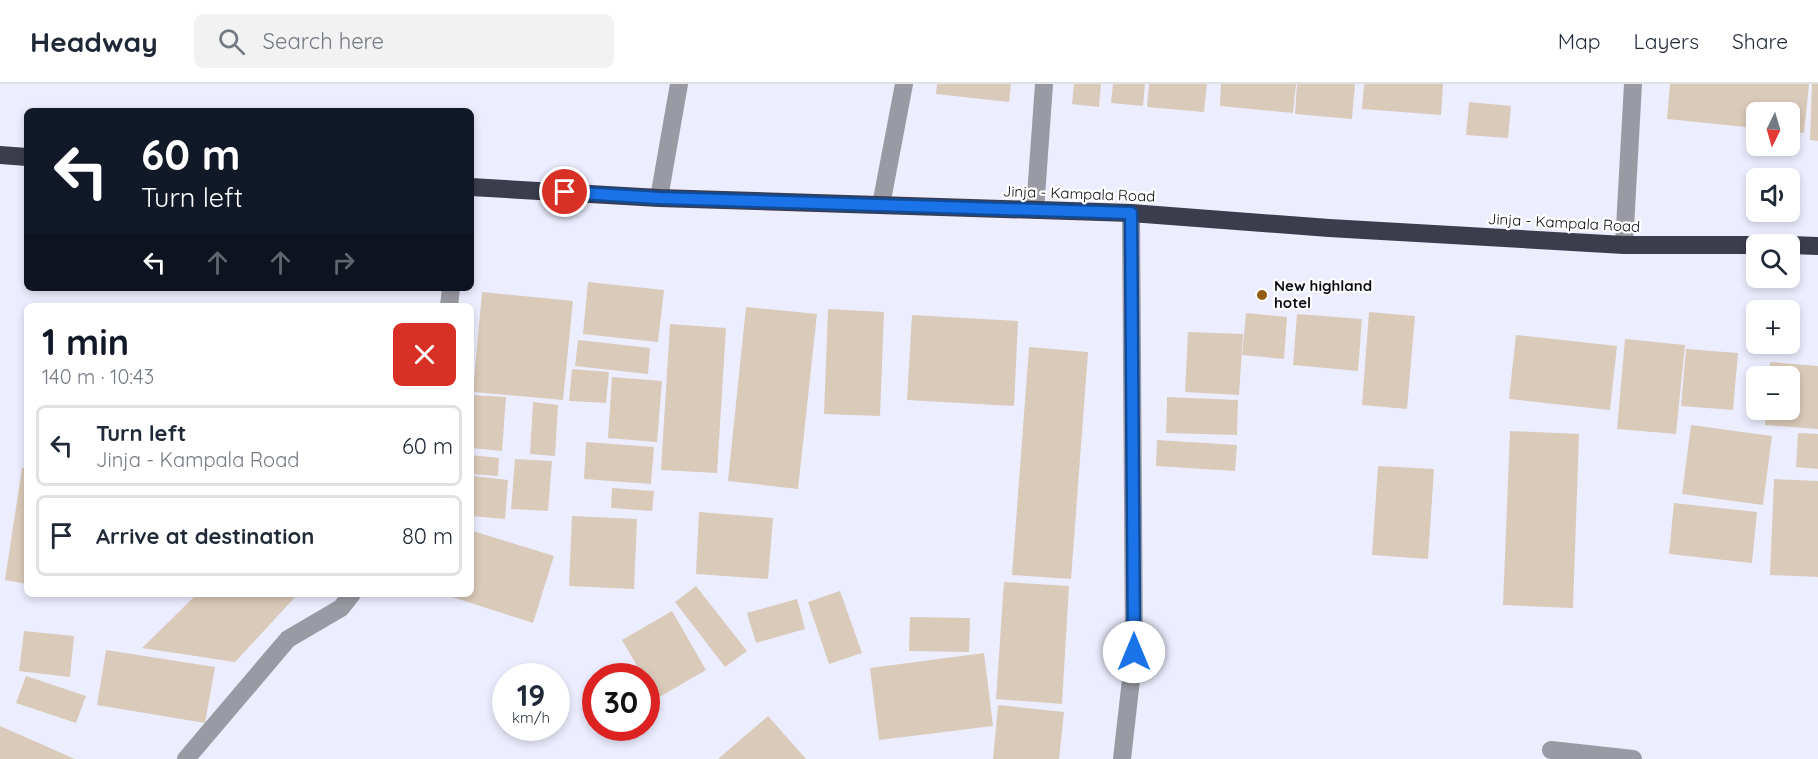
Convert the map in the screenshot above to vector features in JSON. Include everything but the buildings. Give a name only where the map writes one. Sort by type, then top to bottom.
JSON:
[{"type":"highway","points":[[0,155],[24,157]]},
{"type":"highway","name":"Jinja - Kampala Road","points":[[474,187],[659,198],[1131,213],[1329,228],[1624,245],[1746,245]]},
{"type":"highway","points":[[1800,245],[1818,246]]},
{"type":"street","points":[[659,198],[679,84]]},
{"type":"street","points":[[882,205],[904,84]]},
{"type":"street","points":[[1035,210],[1044,84]]},
{"type":"street","points":[[1624,245],[1633,84]]},
{"type":"street","points":[[1122,759],[1134,652],[1131,213]]},
{"type":"street","points":[[186,759],[288,639],[341,608],[350,597]]},
{"type":"street","points":[[1551,750],[1632,759]]},
{"type":"place","name":"New highland hotel","points":[[1262,295]]},
{"type":"route","points":[[565,192],[659,198],[1131,213],[1134,652]]}]
